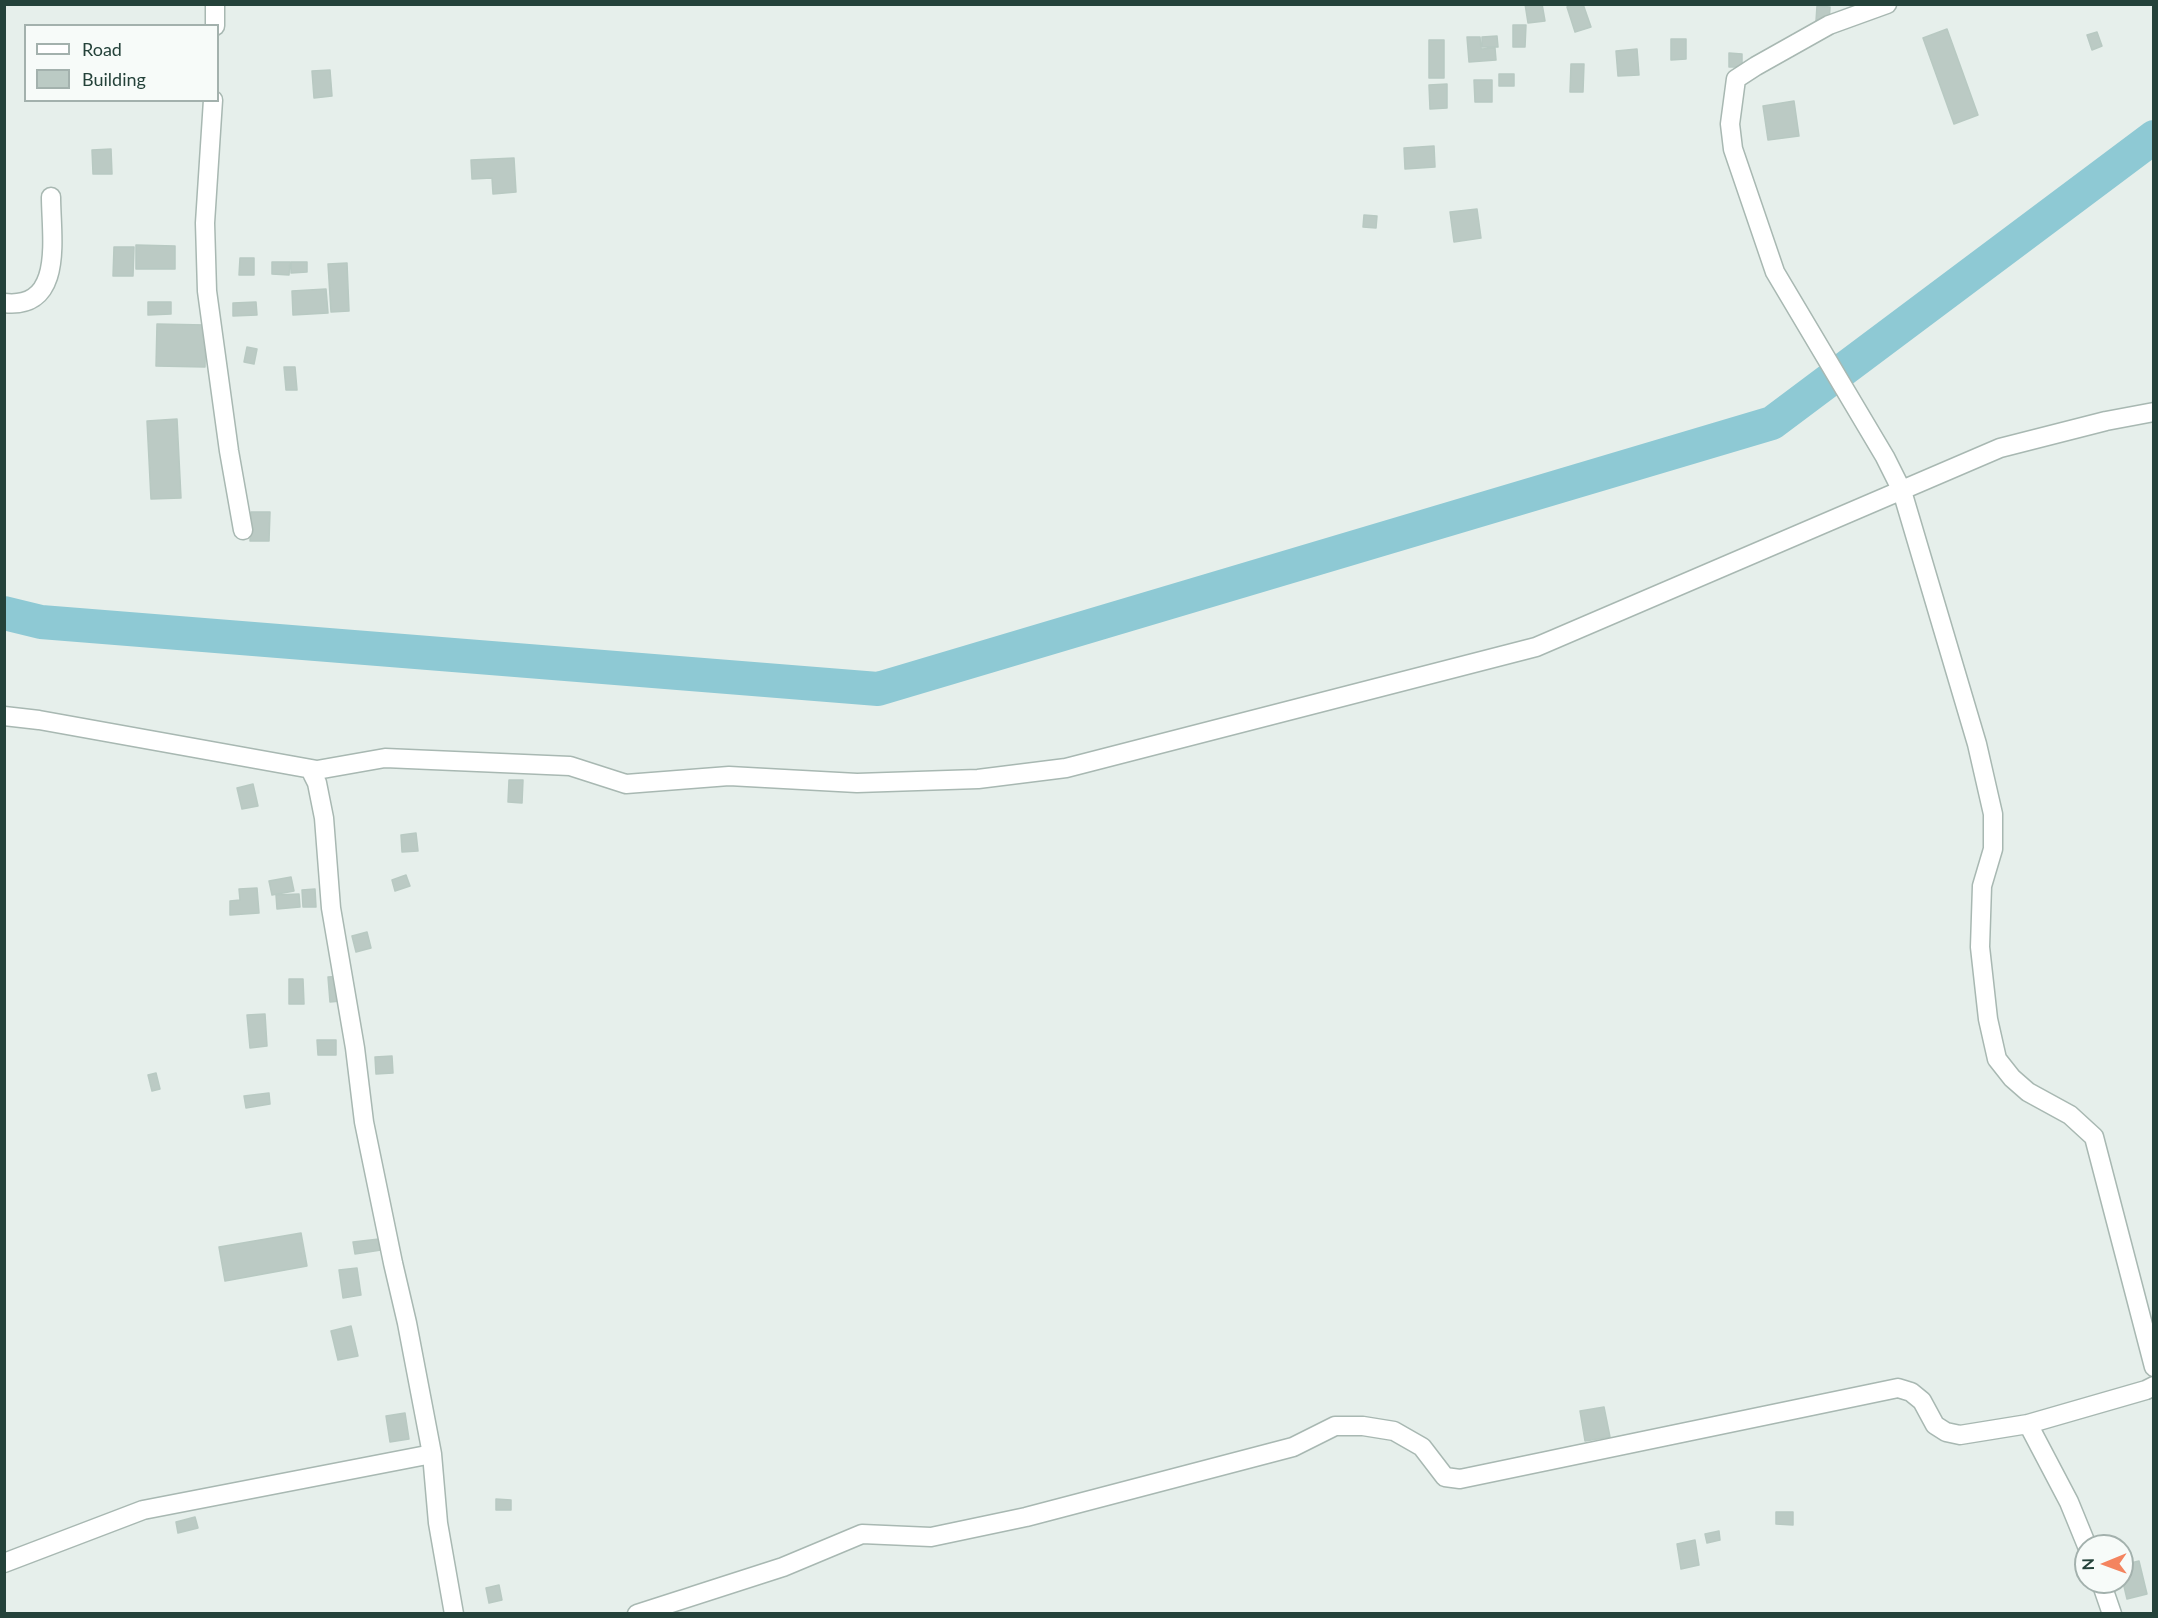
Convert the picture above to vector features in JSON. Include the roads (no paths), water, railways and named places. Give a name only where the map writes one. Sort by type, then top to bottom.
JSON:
[{"type":"street","points":[[214,4],[215,24]]},
{"type":"street","points":[[1887,4],[1829,25],[1756,66],[1736,80],[1730,124],[1733,149],[1775,272],[1885,457],[1902,491],[1977,744],[1993,814],[1993,849],[1982,886],[1980,947],[1988,1019],[1997,1059],[2012,1078],[2028,1092],[2070,1115],[2094,1137],[2154,1367]]},
{"type":"street","points":[[213,102],[205,223],[207,291],[229,451],[243,530]]},
{"type":"street","points":[[4,303],[29,302],[39,296],[45,286],[51,268],[51,197]]},
{"type":"street","points":[[4,716],[39,720],[317,770],[386,758],[570,766],[626,784],[729,776],[857,783],[978,779],[1066,768],[1536,647],[2000,448],[2106,421],[2154,412]]},
{"type":"street","points":[[310,769],[317,783],[324,818],[331,908],[355,1048],[364,1122],[432,1454],[438,1523],[454,1614]]},
{"type":"street","points":[[637,1614],[783,1567],[862,1534],[932,1537],[1026,1517],[1293,1447],[1335,1426],[1363,1426],[1394,1431],[1422,1447],[1445,1477],[1460,1479],[1898,1388],[1911,1392],[1922,1401],[1935,1425],[1946,1432],[1960,1435],[2028,1424],[2154,1386]]},
{"type":"street","points":[[2028,1424],[2069,1502],[2081,1534]]},
{"type":"street","points":[[4,1563],[143,1510],[432,1454]]},
{"type":"street","points":[[2105,1594],[2112,1614]]},
{"type":"waterway","points":[[4,613],[41,622],[878,689],[1772,423],[2154,137]]}]
